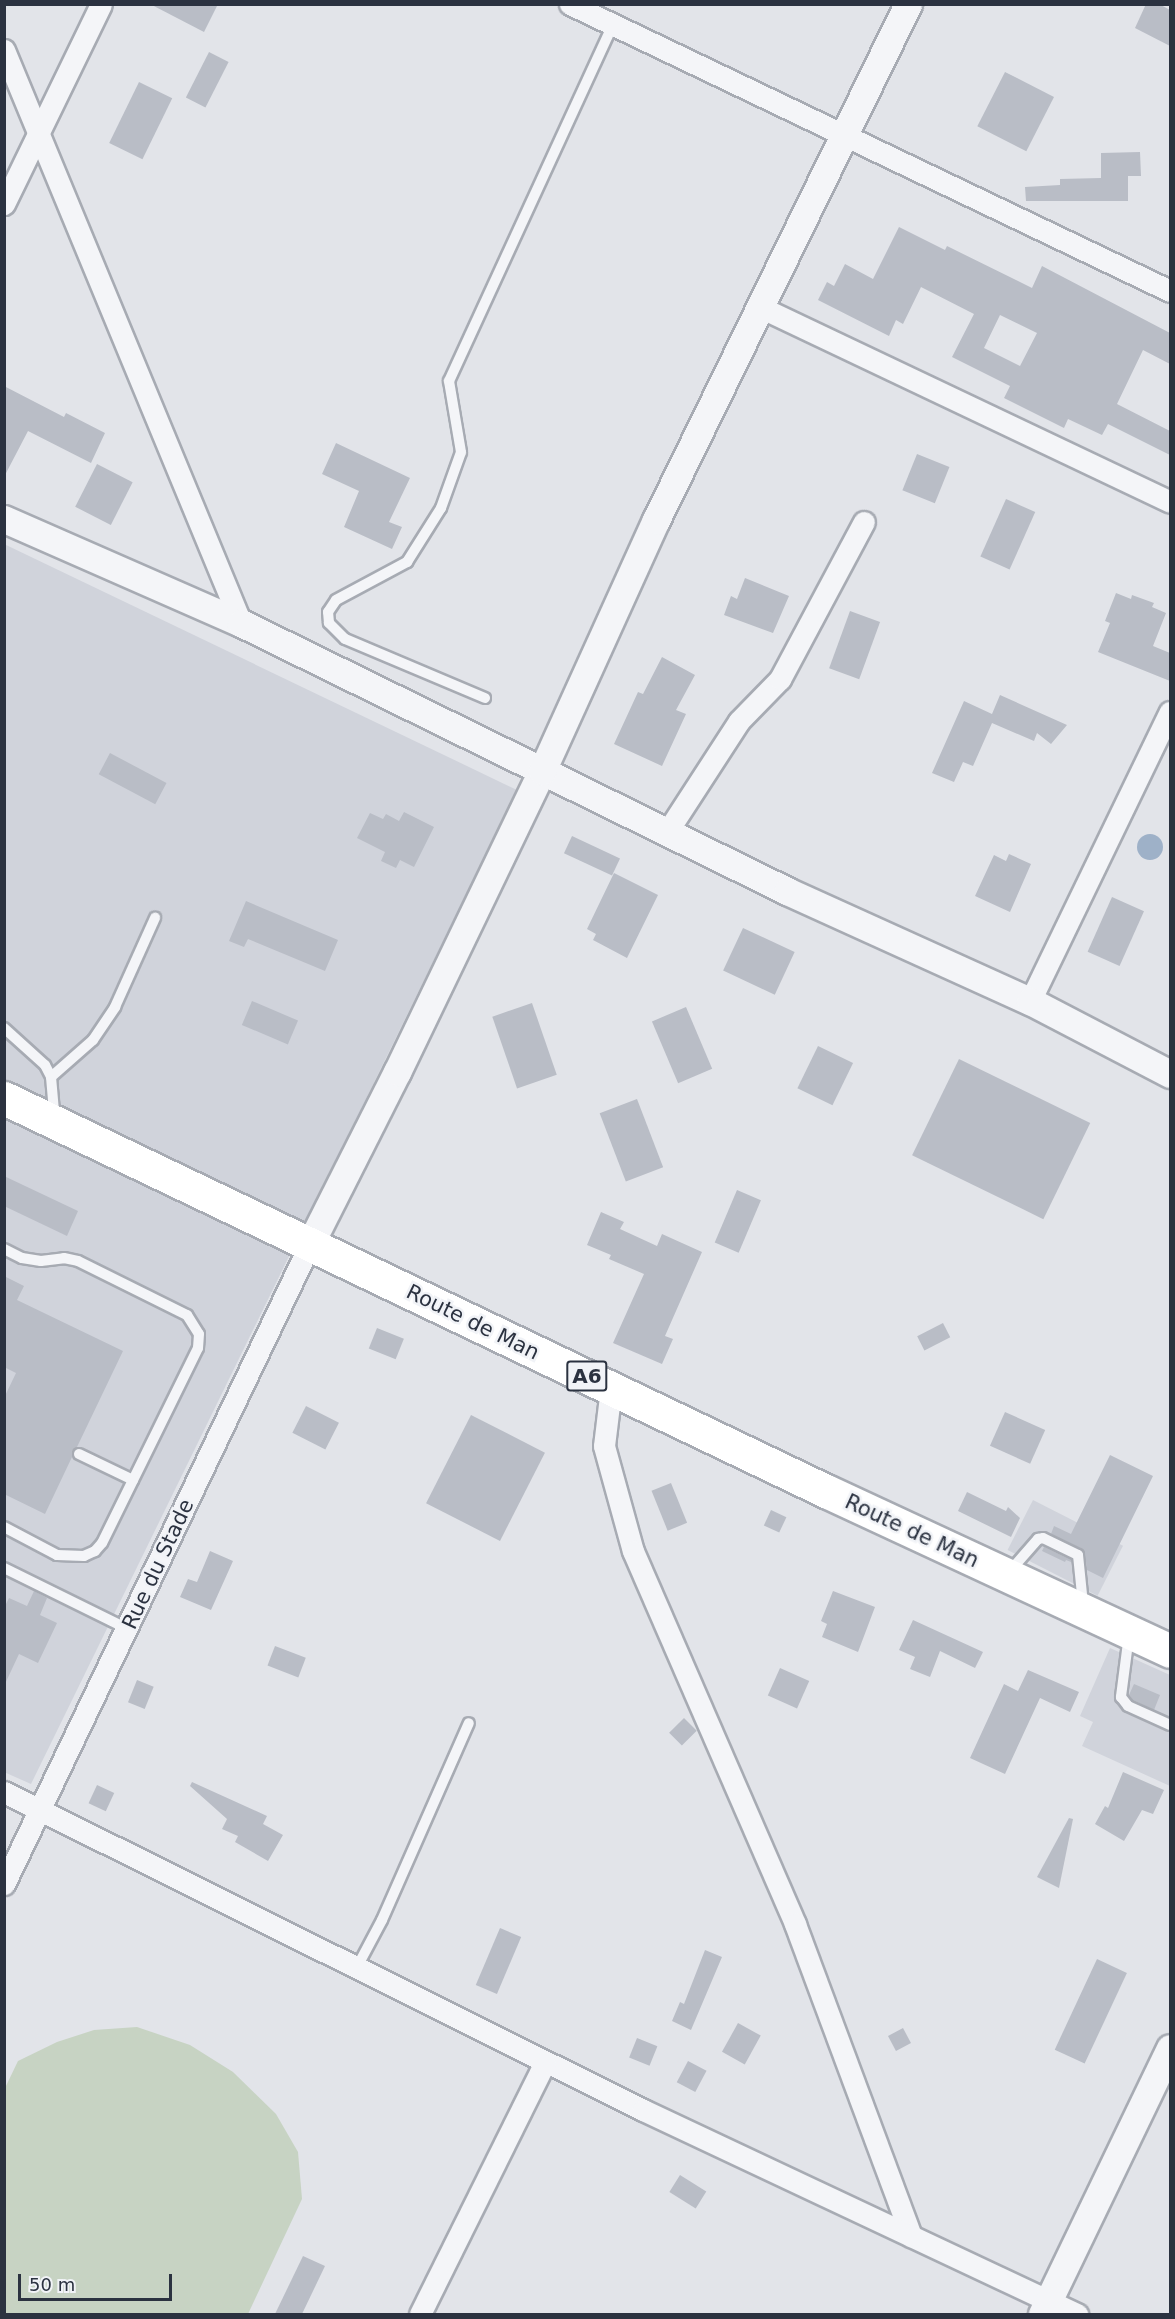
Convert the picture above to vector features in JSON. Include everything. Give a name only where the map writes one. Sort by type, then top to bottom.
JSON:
[{"type":"highway","name":"Route de Man","points":[[4,1098],[611,1388],[1170,1651]]},
{"type":"street","points":[[4,204],[101,4]]},
{"type":"street","points":[[570,4],[1170,291]]},
{"type":"street","points":[[310,1244],[402,1061],[542,771],[656,520],[908,4]]},
{"type":"street","points":[[4,50],[242,622]]},
{"type":"street","points":[[760,307],[1170,502]]},
{"type":"street","points":[[4,519],[242,622],[787,891],[1030,1001],[1170,1074]]},
{"type":"street","points":[[667,832],[739,721],[780,679],[864,522]]},
{"type":"street","points":[[1030,1001],[1170,712]]},
{"type":"street","name":"Rue du Stade","points":[[4,1884],[128,1629],[310,1244]]},
{"type":"street","points":[[611,1388],[604,1446],[633,1551],[795,1924],[911,2236]]},
{"type":"street","points":[[4,1792],[545,2062],[911,2236],[1045,2307],[1077,2314]]},
{"type":"street","points":[[1045,2307],[1170,2048]]},
{"type":"street","points":[[420,2314],[545,2062]]},
{"type":"lane","points":[[485,698],[345,639],[329,623],[328,612],[336,600],[407,562],[441,508],[461,452],[449,381],[614,25]]},
{"type":"lane","points":[[51,1077],[93,1040],[115,1007],[155,918]]},
{"type":"lane","points":[[4,1028],[45,1065],[51,1077],[55,1122]]},
{"type":"lane","points":[[4,1249],[22,1258],[41,1261],[64,1258],[78,1261],[187,1315],[199,1334],[198,1348],[102,1543],[95,1551],[84,1556],[57,1555],[4,1527]]},
{"type":"lane","points":[[79,1454],[133,1480]]},
{"type":"lane","points":[[1006,1575],[1038,1539],[1043,1538],[1078,1555],[1084,1611]]},
{"type":"lane","points":[[4,1568],[128,1629]]},
{"type":"lane","points":[[1129,1632],[1121,1697],[1128,1706],[1170,1725]]},
{"type":"lane","points":[[356,1969],[382,1920],[469,1723]]},
{"type":"shaded area","points":[[4,544],[517,790],[31,1784],[4,1772]]},
{"type":"shaded area","points":[[1033,1500],[1123,1546],[1098,1596],[1008,1550]]},
{"type":"shaded area","points":[[1110,1648],[1170,1675],[1170,1786],[1082,1746],[1093,1722],[1080,1716]]},
{"type":"green space","points":[[137,2027],[190,2045],[233,2072],[276,2114],[298,2152],[302,2199],[248,2314],[5,2314],[5,2088],[18,2061],[57,2042],[94,2030]]},
{"type":"water","points":[[1150,834],[1159,838],[1163,847],[1159,856],[1150,860],[1141,856],[1137,847],[1141,838]]},
{"type":"building","points":[[150,4],[218,4],[204,32]]},
{"type":"building","points":[[1146,4],[1159,4],[1170,10],[1170,46],[1135,28]]},
{"type":"building","points":[[209,52],[229,62],[205,107],[186,97]]},
{"type":"building","points":[[1005,72],[1054,97],[1026,151],[977,126]]},
{"type":"building","points":[[139,82],[172,98],[142,159],[109,143]]},
{"type":"building","points":[[1140,152],[1141,176],[1128,176],[1128,201],[1026,201],[1025,187],[1060,185],[1060,179],[1101,178],[1101,153]]},
{"type":"building","points":[[899,227],[945,250],[947,246],[1032,288],[1042,266],[1170,333],[1170,364],[1143,350],[1117,404],[1170,431],[1170,455],[1108,424],[1102,435],[1068,419],[1064,428],[1004,398],[1010,386],[952,357],[974,314],[921,287],[903,324],[896,320],[889,336],[818,300],[827,282],[834,286],[845,264],[873,279]],"holes":[[[1000,315],[1037,333],[1020,366],[984,348]]]},
{"type":"building","points":[[4,386],[64,417],[66,413],[105,433],[91,463],[28,431],[4,477]]},
{"type":"building","points":[[336,443],[410,478],[389,522],[402,527],[392,549],[344,527],[359,491],[322,474]]},
{"type":"building","points":[[917,454],[949,467],[935,503],[902,490]]},
{"type":"building","points":[[97,464],[133,482],[111,525],[75,507]]},
{"type":"building","points":[[1006,499],[1035,512],[1010,570],[980,557]]},
{"type":"building","points":[[745,578],[789,596],[773,633],[724,615],[731,596],[737,599]]},
{"type":"building","points":[[1116,593],[1131,599],[1132,595],[1154,603],[1152,607],[1166,613],[1153,646],[1170,653],[1170,681],[1098,652],[1110,623],[1105,621]]},
{"type":"building","points":[[850,611],[880,622],[859,679],[829,668]]},
{"type":"building","points":[[662,657],[695,675],[676,710],[686,714],[662,766],[614,744],[638,692],[643,694]]},
{"type":"building","points":[[1000,695],[1067,725],[1051,744],[1037,733],[1034,741],[992,723],[973,766],[963,762],[954,782],[932,773],[964,701],[992,714]]},
{"type":"building","points":[[110,753],[167,783],[155,804],[99,774]]},
{"type":"building","points":[[404,812],[434,827],[414,867],[400,860],[396,868],[381,861],[385,852],[357,838],[370,813],[383,819],[386,814],[399,821]]},
{"type":"building","points":[[572,836],[620,858],[612,876],[564,853]]},
{"type":"building","points":[[1009,854],[1031,864],[1010,912],[975,896],[994,855],[1006,861]]},
{"type":"building","points":[[614,873],[658,895],[627,958],[593,940],[596,934],[587,929]]},
{"type":"building","points":[[1112,897],[1144,911],[1120,966],[1088,952]]},
{"type":"building","points":[[246,901],[338,940],[325,971],[248,939],[244,947],[229,941]]},
{"type":"building","points":[[743,928],[795,952],[775,995],[723,971]]},
{"type":"building","points":[[252,1001],[298,1021],[288,1044],[242,1025]]},
{"type":"building","points":[[532,1003],[557,1075],[517,1089],[492,1017]]},
{"type":"building","points":[[686,1007],[712,1069],[678,1083],[652,1021]]},
{"type":"building","points":[[818,1046],[853,1063],[832,1105],[797,1088]]},
{"type":"building","points":[[959,1059],[1090,1123],[1043,1219],[912,1155]]},
{"type":"building","points":[[637,1099],[663,1167],[626,1181],[600,1113]]},
{"type":"building","points":[[4,1176],[78,1211],[67,1236],[4,1206]]},
{"type":"building","points":[[737,1190],[761,1200],[739,1253],[715,1242]]},
{"type":"building","points":[[601,1212],[624,1222],[620,1229],[657,1246],[662,1234],[702,1252],[665,1336],[673,1339],[662,1364],[613,1343],[644,1274],[609,1259],[611,1255],[587,1245]]},
{"type":"building","points":[[4,1276],[24,1286],[17,1300],[123,1351],[77,1447],[72,1451],[72,1457],[45,1514],[4,1494],[4,1398],[16,1373],[4,1367]]},
{"type":"building","points":[[943,1323],[950,1337],[924,1350],[917,1336]]},
{"type":"building","points":[[377,1328],[404,1339],[396,1359],[369,1348]]},
{"type":"building","points":[[306,1406],[339,1423],[325,1450],[292,1433]]},
{"type":"building","points":[[1005,1412],[1045,1430],[1030,1464],[990,1446]]},
{"type":"building","points":[[471,1415],[545,1453],[500,1541],[426,1503]]},
{"type":"building","points":[[1110,1455],[1153,1476],[1103,1578],[1087,1570],[1082,1549],[1051,1534],[1054,1526],[1071,1534]]},
{"type":"building","points":[[671,1483],[687,1523],[668,1531],[652,1491]]},
{"type":"building","points":[[967,1492],[1006,1511],[1008,1507],[1020,1518],[1011,1537],[958,1511]]},
{"type":"building","points":[[771,1510],[786,1517],[779,1533],[764,1525]]},
{"type":"building","points":[[1044,1547],[1071,1562],[1066,1560],[1065,1562],[1042,1551]]},
{"type":"building","points":[[210,1551],[233,1561],[211,1610],[180,1597],[188,1579],[197,1582]]},
{"type":"building","points":[[34,1591],[47,1598],[40,1615],[57,1623],[38,1663],[19,1654],[4,1686],[4,1608],[9,1598],[27,1606]]},
{"type":"building","points":[[833,1591],[875,1607],[858,1652],[822,1637],[827,1624],[821,1621]]},
{"type":"building","points":[[913,1620],[983,1652],[975,1668],[940,1651],[930,1677],[910,1669],[915,1657],[899,1650]]},
{"type":"building","points":[[275,1646],[306,1658],[298,1677],[267,1666]]},
{"type":"building","points":[[780,1668],[809,1681],[797,1708],[768,1695]]},
{"type":"building","points":[[1028,1670],[1079,1692],[1070,1712],[1040,1698],[1005,1774],[970,1758],[1004,1684],[1018,1691]]},
{"type":"building","points":[[137,1680],[154,1687],[145,1709],[128,1702]]},
{"type":"building","points":[[1134,1684],[1160,1695],[1154,1710],[1133,1700],[1129,1695]]},
{"type":"building","points":[[684,1718],[697,1731],[682,1746],[669,1733]]},
{"type":"building","points":[[1123,1772],[1164,1790],[1153,1814],[1142,1810],[1124,1841],[1095,1824],[1105,1806],[1108,1808]]},
{"type":"building","points":[[192,1782],[267,1816],[263,1824],[283,1835],[268,1861],[235,1842],[238,1836],[222,1829],[227,1819],[190,1786]]},
{"type":"building","points":[[97,1785],[114,1793],[106,1811],[89,1803]]},
{"type":"building","points":[[1069,1818],[1073,1819],[1059,1888],[1037,1877]]},
{"type":"building","points":[[500,1928],[521,1937],[497,1994],[476,1985]]},
{"type":"building","points":[[705,1950],[722,1957],[691,2030],[672,2021],[680,2002],[684,2004]]},
{"type":"building","points":[[1097,1959],[1127,1973],[1085,2064],[1055,2050]]},
{"type":"building","points":[[738,2023],[761,2036],[745,2064],[722,2052]]},
{"type":"building","points":[[903,2028],[911,2043],[896,2051],[888,2036]]},
{"type":"building","points":[[637,2038],[657,2046],[650,2066],[629,2057]]},
{"type":"building","points":[[688,2061],[707,2071],[695,2092],[677,2082]]},
{"type":"building","points":[[680,2175],[706,2191],[696,2208],[669,2192]]},
{"type":"building","points":[[303,2256],[325,2266],[302,2314],[275,2314]]}]
